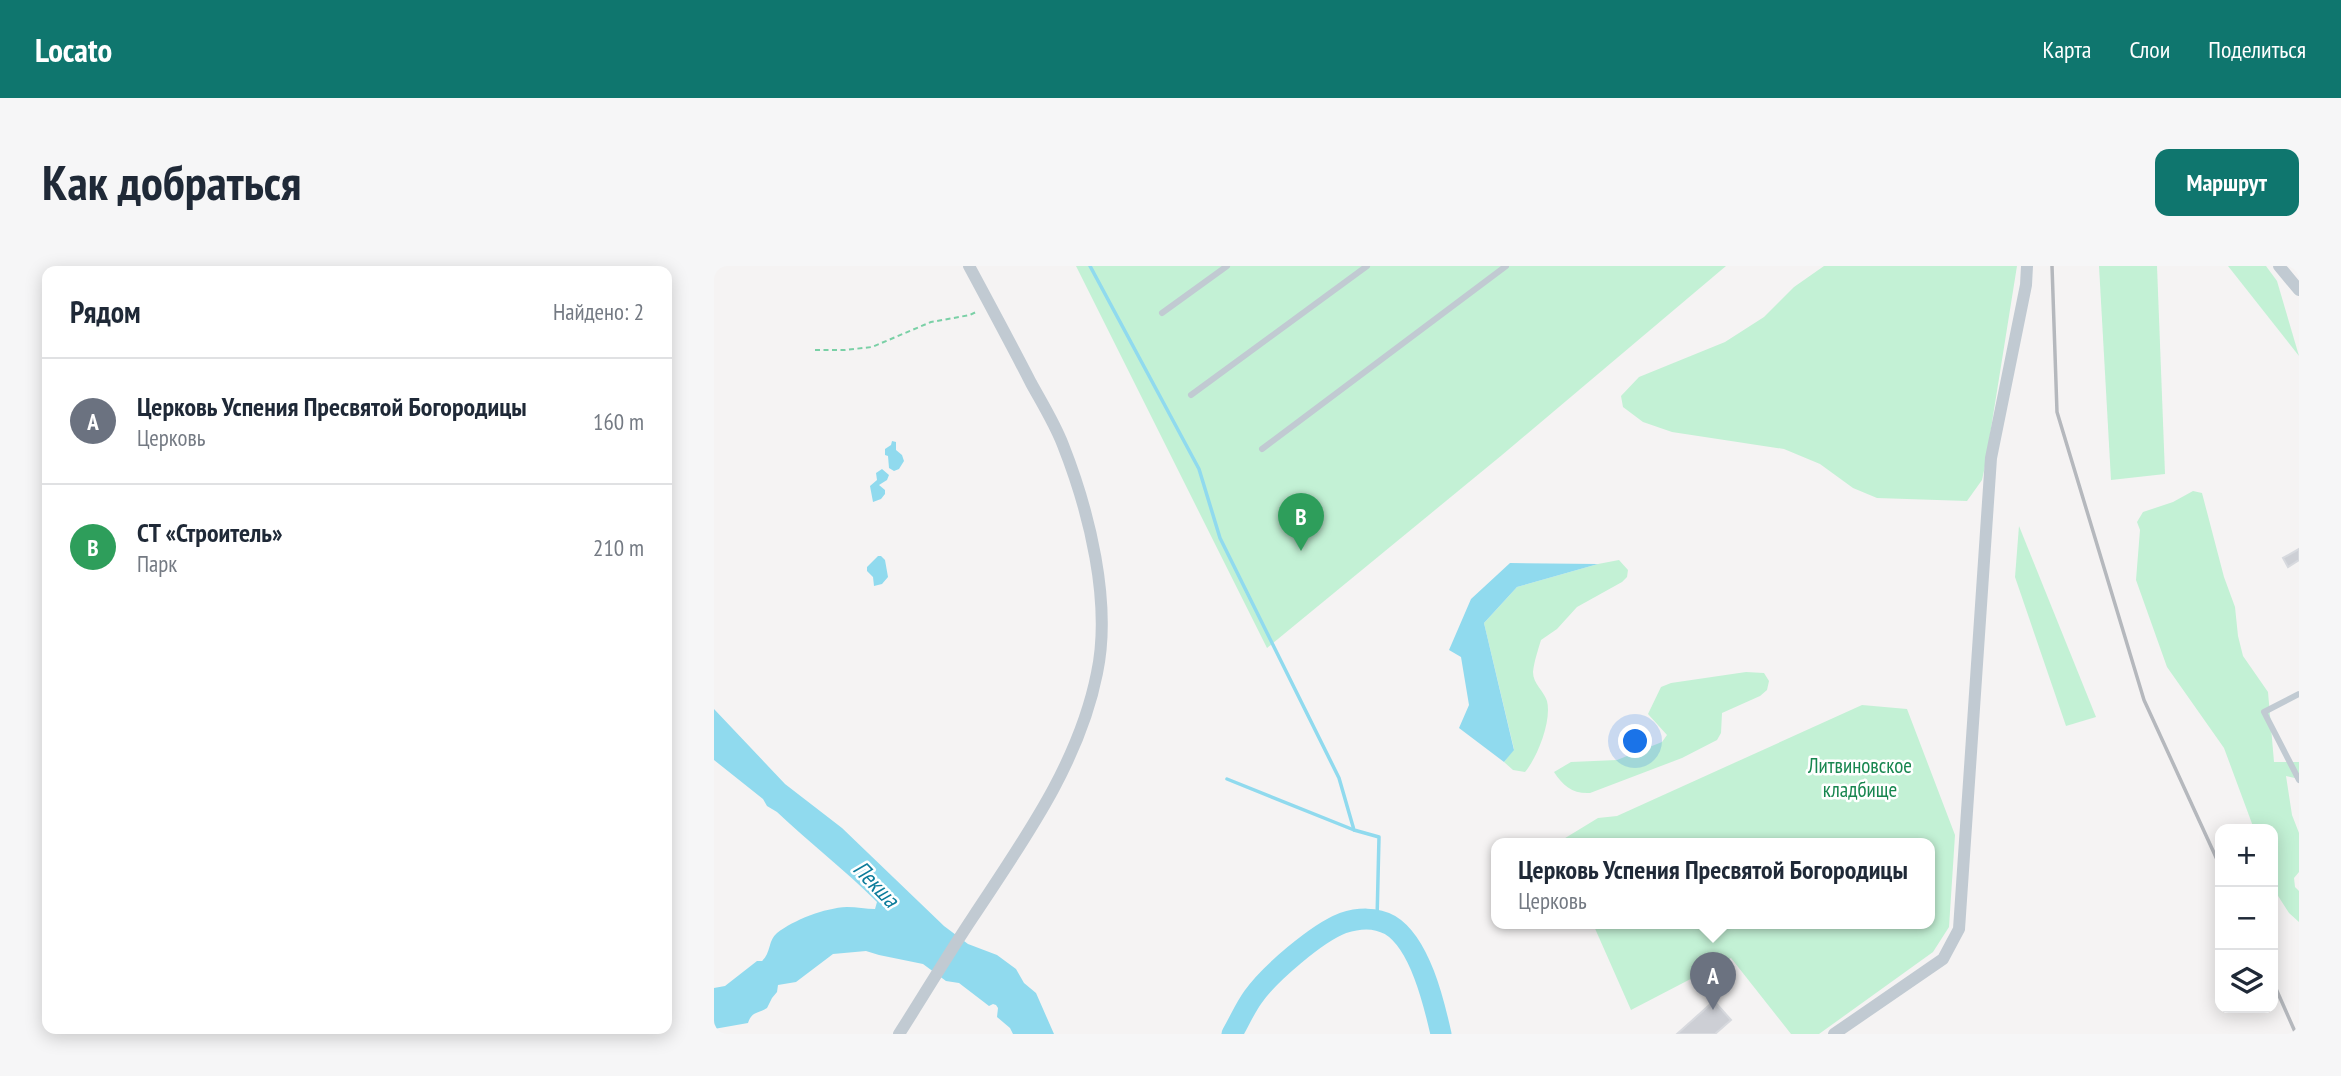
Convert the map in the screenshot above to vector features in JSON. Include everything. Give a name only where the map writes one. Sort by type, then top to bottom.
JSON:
[{"type":"street","points":[[899,1034],[1024,842],[1071,755],[1086,717],[1098,671],[1101,621],[1099,580],[1093,544],[1066,453],[970,266]]},
{"type":"street","points":[[1834,1034],[1943,959],[1959,929],[1991,458],[2026,285],[2027,266]]},
{"type":"street","points":[[2279,266],[2299,290]]},
{"type":"lane","points":[[1162,313],[1227,266]]},
{"type":"lane","points":[[1191,395],[1367,266]]},
{"type":"lane","points":[[1262,449],[1506,266]]},
{"type":"lane","points":[[2299,694],[2264,712],[2299,780]]},
{"type":"path","points":[[815,350],[872,347],[931,322],[970,315],[989,304]]},
{"type":"green space","points":[[1076,266],[1726,266],[1267,648]]},
{"type":"green space","points":[[1824,266],[2017,266],[1985,466],[1982,480],[1967,501],[1877,498],[1853,488],[1820,464],[1784,449],[1672,432],[1643,422],[1623,407],[1621,396],[1639,377],[1725,342],[1764,317],[1794,287]]},
{"type":"green space","points":[[2099,266],[2157,266],[2165,474],[2111,480]]},
{"type":"green space","points":[[2228,266],[2266,266],[2277,281],[2299,356]]},
{"type":"green space","points":[[2193,491],[2202,493],[2224,577],[2235,607],[2243,656],[2268,692],[2274,762],[2299,762],[2299,779],[2286,776],[2292,815],[2299,833],[2299,872],[2294,878],[2295,887],[2299,891],[2299,922],[2289,913],[2278,896],[2278,824],[2252,824],[2224,748],[2167,667],[2136,580],[2140,530],[2137,522],[2143,512],[2173,502]]},
{"type":"green space","points":[[2019,526],[2096,717],[2066,726],[2015,577]]},
{"type":"green space","points":[[1619,560],[1628,570],[1627,577],[1577,607],[1557,629],[1541,640],[1533,672],[1547,701],[1545,729],[1530,766],[1525,772],[1513,770],[1504,762],[1514,749],[1484,623],[1517,587]]},
{"type":"green space","points":[[1746,672],[1764,673],[1769,681],[1767,690],[1760,696],[1722,713],[1721,733],[1717,740],[1682,758],[1590,793],[1569,788],[1554,772],[1571,762],[1617,760],[1662,742],[1667,735],[1648,714],[1661,687],[1671,683]]},
{"type":"green space","name":"Литвиновское кладбище","points":[[1862,705],[1907,709],[1955,835],[1949,927],[1933,952],[1819,1034],[1791,1034],[1731,958],[1631,1010],[1595,929],[1935,929],[1935,838],[1565,838],[1598,818],[1617,816]]},
{"type":"water","points":[[892,441],[896,442],[896,450],[904,461],[899,469],[894,471],[889,468],[888,456],[885,455],[885,449]]},
{"type":"water","points":[[882,469],[889,475],[887,480],[879,485],[885,490],[885,494],[873,502],[870,486],[877,480],[876,473]]},
{"type":"water","points":[[878,556],[885,560],[888,577],[882,584],[874,586],[873,577],[867,567]]},
{"type":"water","points":[[1510,563],[1598,564],[1517,587],[1484,623],[1514,750],[1504,762],[1459,728],[1469,705],[1461,657],[1449,650],[1471,599]]},
{"type":"water","points":[[714,709],[785,784],[842,828],[944,926],[968,944],[997,955],[1016,969],[1024,983],[1036,993],[1054,1034],[1013,1034],[997,1017],[996,1005],[989,1006],[959,983],[946,981],[923,964],[866,951],[833,954],[796,982],[778,985],[777,992],[767,1008],[753,1015],[748,1023],[714,1029],[714,988],[725,986],[757,961],[762,961],[777,933],[819,912],[847,907],[875,909],[877,902],[767,806],[763,799],[714,760]]},
{"type":"building","points":[[2299,549],[2299,560],[2288,567],[2283,558]]},
{"type":"building","points":[[1714,1001],[1731,1020],[1715,1034],[1677,1034]]},
{"type":"waterway","points":[[1090,266],[1199,469],[1220,538],[1339,778],[1354,830],[1379,837],[1377,920]]},
{"type":"waterway","points":[[1227,779],[1354,830]]},
{"type":"waterway","name":"Пекша","points":[[1232,1034],[1260,988],[1294,955],[1332,928],[1361,919],[1390,925],[1410,945],[1424,975],[1441,1034]]},
{"type":"railway","points":[[2052,266],[2057,412],[2144,700],[2215,855]]},
{"type":"railway","points":[[2278,993],[2296,1034]]},
{"type":"place","name":"СТ «Строитель»","points":[[1301,551]]},
{"type":"place","name":"Церковь Успения Пресвятой Богородицы","points":[[1713,1010]]}]
